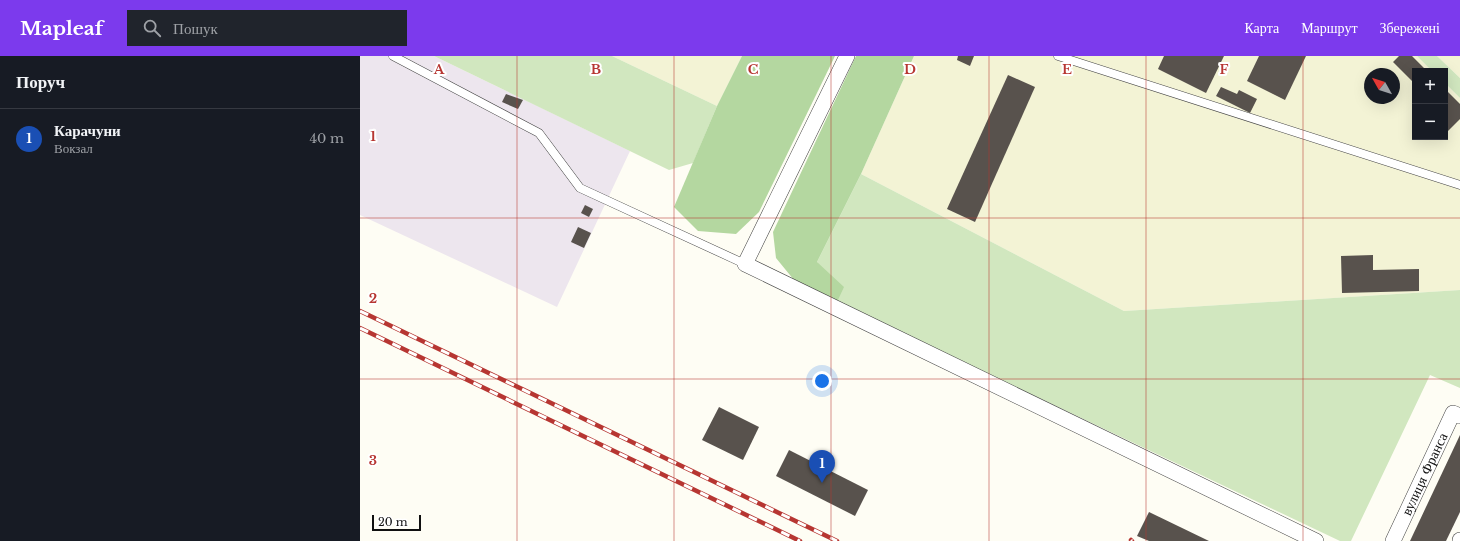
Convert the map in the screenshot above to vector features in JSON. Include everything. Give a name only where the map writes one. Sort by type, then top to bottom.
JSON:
[{"type":"street","points":[[847,56],[745,264],[1316,541]]},
{"type":"street","name":"вулиця Франса","points":[[1393,541],[1453,413],[1460,416]]},
{"type":"lane","points":[[393,56],[539,133],[580,188],[745,264]]},
{"type":"lane","points":[[1058,56],[1460,185]]},
{"type":"shaded area","points":[[360,56],[434,56],[630,151],[557,307],[360,215]]},
{"type":"green space","points":[[434,56],[612,56],[717,106],[693,163],[669,170]]},
{"type":"green space","points":[[612,56],[742,56],[717,106]]},
{"type":"green space","points":[[742,56],[835,56],[759,212],[736,234],[698,231],[674,207],[717,106]]},
{"type":"green space","points":[[856,56],[914,56],[861,174],[817,262],[844,287],[837,302],[794,280],[776,258],[773,232]]},
{"type":"green space","points":[[914,56],[1417,56],[1429,68],[1412,68],[1412,140],[1448,140],[1448,86],[1460,98],[1460,290],[1124,311],[861,174]]},
{"type":"green space","points":[[1417,56],[1437,56],[1460,78],[1460,98],[1448,86],[1448,68],[1429,68]]},
{"type":"green space","points":[[1437,56],[1460,56],[1460,78]]},
{"type":"green space","points":[[861,174],[1124,311],[1460,290],[1460,388],[1430,375],[1351,541],[1340,541],[837,302],[817,262]]},
{"type":"building","points":[[958,56],[974,56],[970,66],[957,60]]},
{"type":"building","points":[[1164,56],[1224,56],[1206,93],[1158,69]]},
{"type":"building","points":[[1259,56],[1306,56],[1285,100],[1247,81]]},
{"type":"building","points":[[1399,56],[1412,56],[1424,68],[1412,68],[1412,81],[1393,62]]},
{"type":"building","points":[[1008,75],[1035,87],[975,222],[947,209]]},
{"type":"building","points":[[1221,87],[1237,94],[1239,90],[1257,99],[1250,113],[1216,96]]},
{"type":"building","points":[[1448,92],[1460,104],[1460,119],[1448,131]]},
{"type":"building","points":[[506,94],[523,100],[518,109],[502,102]]},
{"type":"building","points":[[585,205],[593,209],[589,217],[581,213]]},
{"type":"building","points":[[578,227],[591,233],[584,248],[571,242]]},
{"type":"building","points":[[1373,255],[1373,270],[1419,269],[1419,291],[1342,293],[1341,256]]},
{"type":"building","points":[[719,407],[759,427],[743,460],[702,440]]},
{"type":"building","points":[[1460,435],[1460,512],[1446,541],[1410,541]]},
{"type":"building","points":[[789,450],[868,490],[855,516],[776,476]]},
{"type":"building","points":[[1149,512],[1209,541],[1149,541],[1137,536]]},
{"type":"railway","points":[[360,311],[837,541]]},
{"type":"railway","points":[[360,328],[800,541]]},
{"type":"place","name":"Карачуни","points":[[822,483]]}]
